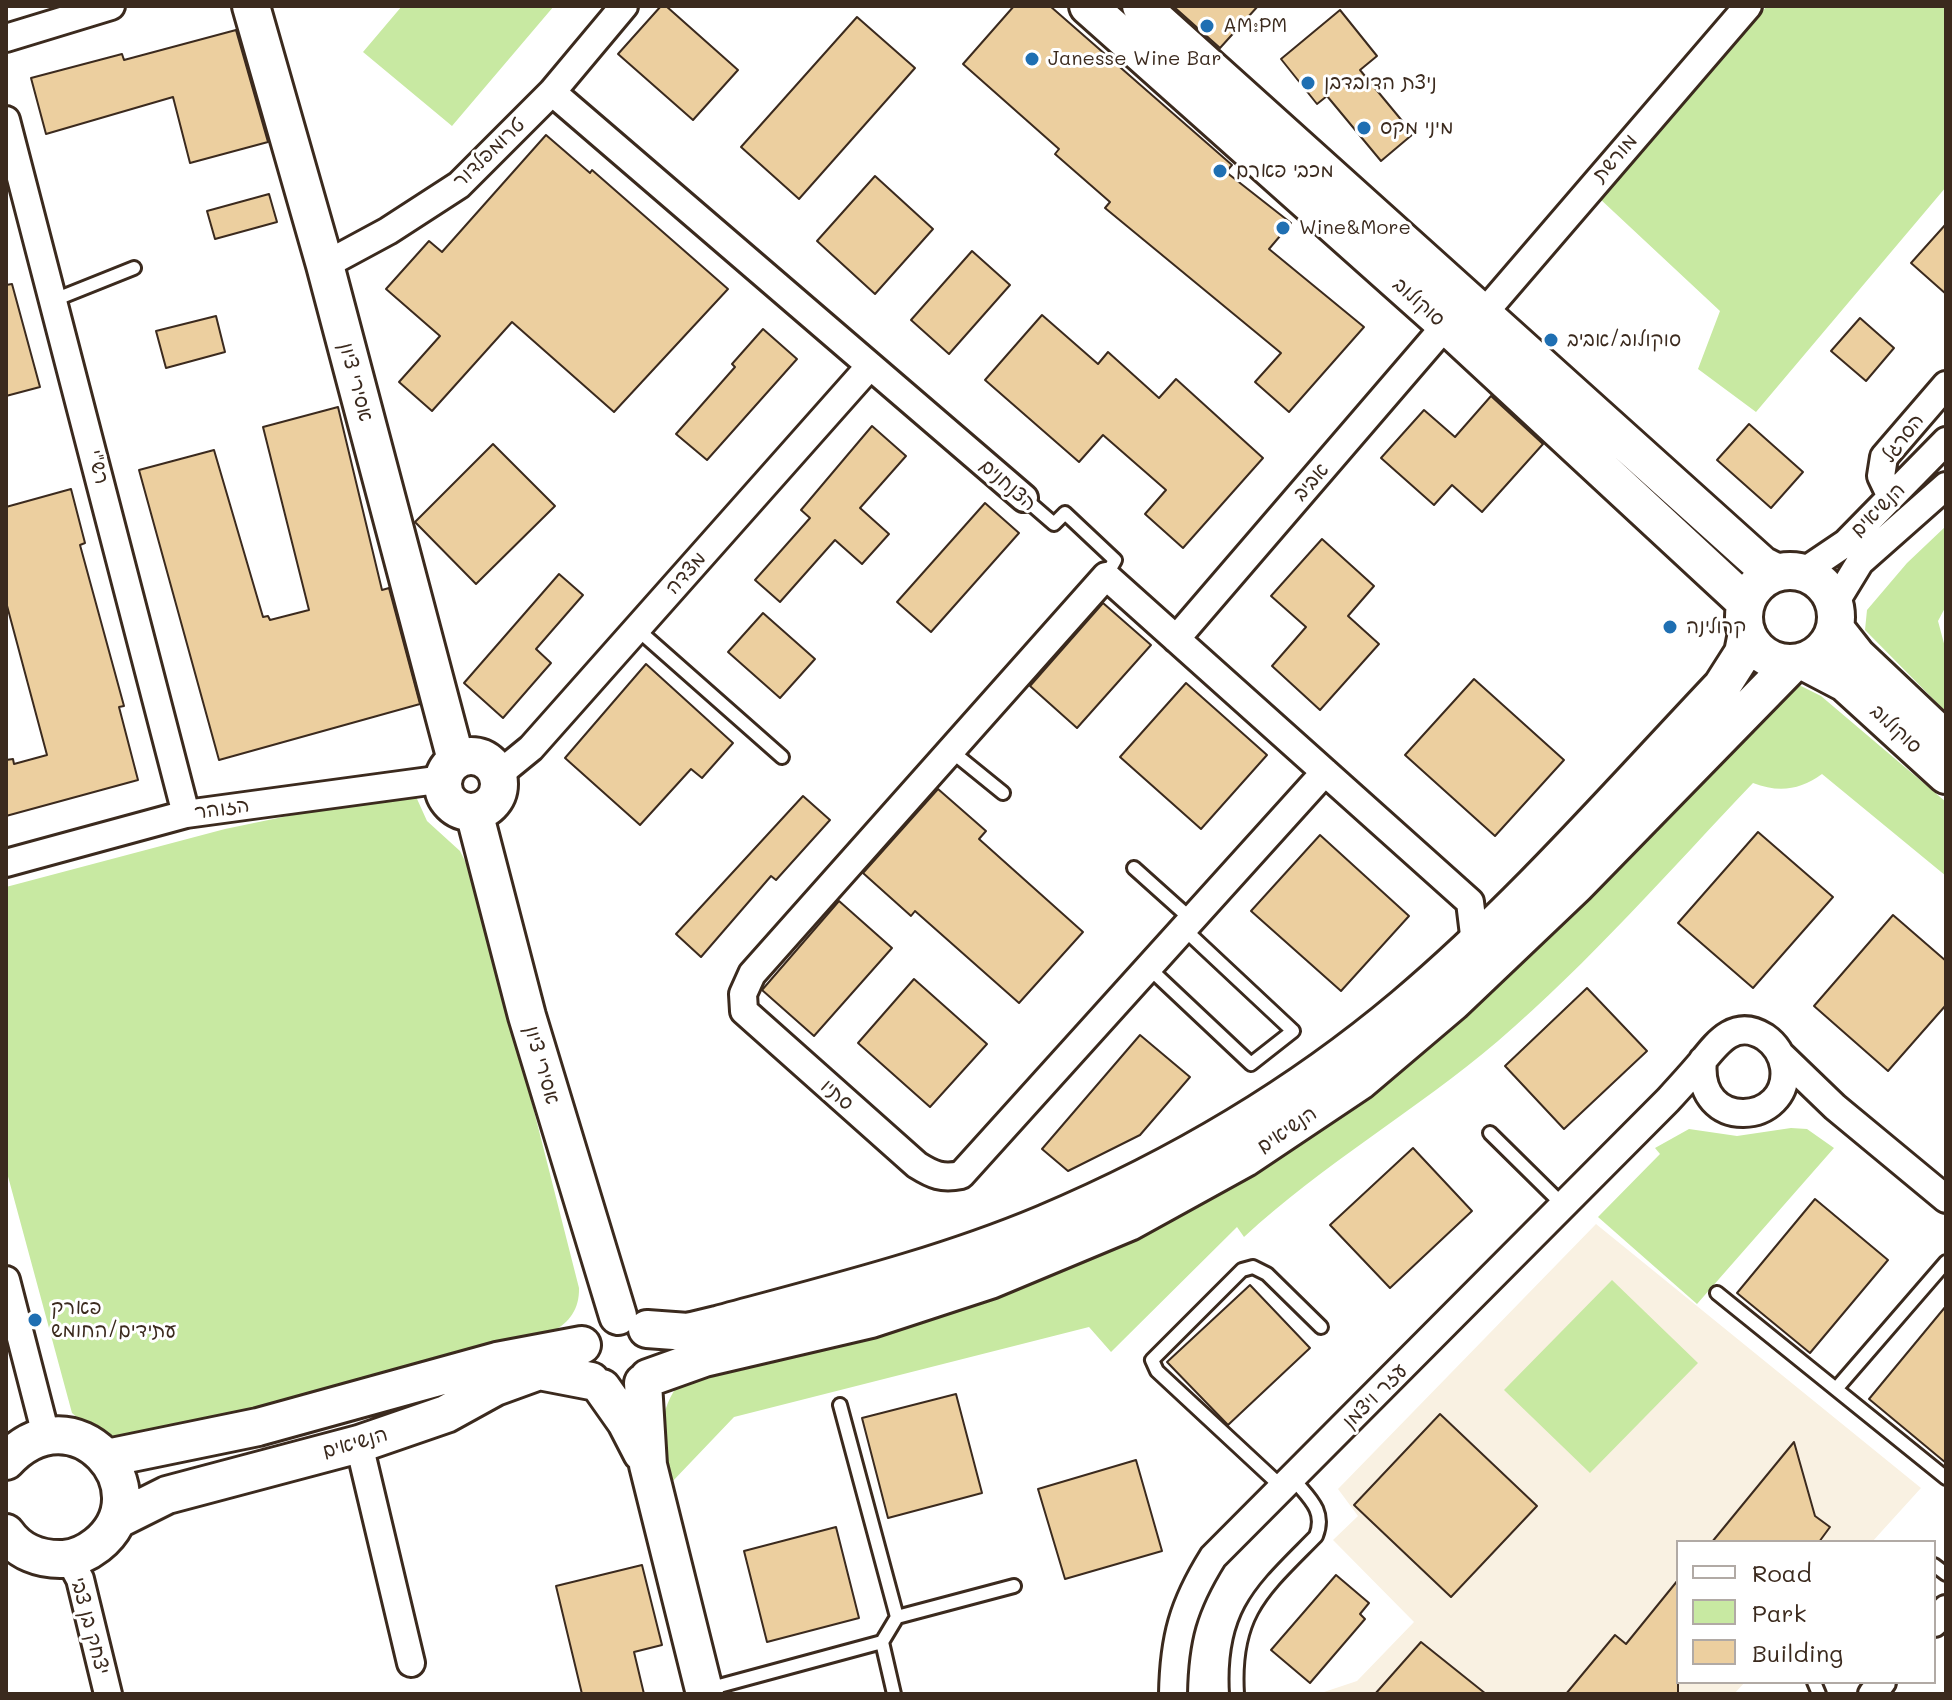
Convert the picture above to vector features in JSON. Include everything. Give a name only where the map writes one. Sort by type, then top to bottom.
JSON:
[{"type":"street","points":[[6,38],[111,6]]},
{"type":"street","name":"אסירי ציון","points":[[251,6],[325,265],[450,769]]},
{"type":"street","name":"טרומפלדור","points":[[325,265],[388,231],[459,185],[552,92],[624,6]]},
{"type":"street","name":"סוקולוב","points":[[1088,6],[1446,325],[1746,618]]},
{"type":"street","name":"סוקולוב","points":[[1141,6],[1762,565],[1790,572]]},
{"type":"street","name":"מורשת","points":[[1484,313],[1748,6]]},
{"type":"street","name":"הצנחנים","points":[[552,92],[1024,498]]},
{"type":"street","name":"רש\"י","points":[[6,120],[186,814]]},
{"type":"street","name":"אביב","points":[[1176,639],[1446,325]]},
{"type":"street","name":"מצדה","points":[[498,775],[531,748],[870,366]]},
{"type":"street","name":"הסרגל","points":[[1891,497],[1881,476],[1884,457],[1946,385]]},
{"type":"street","name":"הנשיאים","points":[[1790,572],[1846,543],[1946,441]]},
{"type":"street","name":"הנשיאים","points":[[1835,615],[1860,562],[1946,486]]},
{"type":"street","points":[[1790,572],[1823,583],[1835,615],[1826,647],[1798,662],[1782,663],[1761,653],[1746,618],[1758,584],[1790,572]]},
{"type":"street","points":[[1106,576],[1470,902],[1506,904],[1517,900]]},
{"type":"street","name":"סתיו","points":[[1106,576],[752,974],[743,994],[744,1011],[755,1024],[917,1165],[933,1175],[947,1178],[961,1175],[1325,772]]},
{"type":"street","name":"סוקולוב","points":[[1835,615],[1857,656],[1946,740]]},
{"type":"street","name":"הנשיאים","points":[[633,1323],[688,1332],[919,1269],[1031,1229],[1113,1193],[1175,1162],[1295,1088],[1403,1008],[1517,900],[1722,686],[1739,661],[1746,618]]},
{"type":"street","name":"סוקולוב","points":[[1798,662],[1845,683],[1946,775]]},
{"type":"street","name":"הנשיאים","points":[[646,1380],[693,1361],[871,1319],[990,1280],[1129,1222],[1245,1158],[1360,1081],[1477,980],[1798,662]]},
{"type":"street","points":[[476,756],[493,767],[498,775],[497,795],[491,803],[474,812],[454,806],[444,789],[450,769],[476,756]]},
{"type":"street","name":"הזוהר","points":[[6,863],[186,814],[450,769]]},
{"type":"street","name":"אסירי ציון","points":[[474,812],[527,1016],[633,1323]]},
{"type":"street","points":[[1470,902],[1475,943]]},
{"type":"street","points":[[1842,1113],[1804,1100],[1771,1103],[1747,1114],[1734,1113],[1717,1104],[1704,1088],[1703,1060],[1720,1038],[1747,1031],[1761,1035],[1842,1113],[1946,1199]]},
{"type":"street","points":[[1771,1103],[1784,1081],[1780,1054]]},
{"type":"street","name":"עזר ויצמן","points":[[1173,1694],[1174,1653],[1180,1623],[1197,1584],[1234,1533],[1289,1484],[1703,1060]]},
{"type":"street","name":"עזר ויצמן","points":[[1638,1130],[1674,1108],[1717,1104]]},
{"type":"street","points":[[6,1280],[46,1435]]},
{"type":"street","points":[[648,1465],[626,1422],[596,1384],[581,1358],[582,1345],[595,1325],[633,1323],[653,1338],[656,1359],[646,1380],[648,1465],[704,1692]]},
{"type":"street","name":"הנשיאים","points":[[107,1458],[258,1427],[497,1361],[582,1345]]},
{"type":"street","name":"הנשיאים","points":[[117,1520],[167,1495],[359,1444],[446,1414],[495,1387],[539,1371],[596,1384]]},
{"type":"street","points":[[596,1384],[623,1392],[646,1380]]},
{"type":"street","points":[[6,1461],[18,1448],[46,1435],[80,1438],[107,1458],[119,1488],[117,1520],[106,1538],[89,1552],[69,1559],[37,1556],[8,1538]]},
{"type":"street","points":[[359,1444],[411,1663]]},
{"type":"street","name":"יצחק בן צבי","points":[[69,1559],[80,1579],[108,1694]]},
{"type":"lane","points":[[54,300],[134,268]]},
{"type":"lane","name":"הצנחנים","points":[[1024,498],[1054,524],[1065,513],[1115,560],[1106,576]]},
{"type":"lane","points":[[637,629],[782,757]]},
{"type":"lane","points":[[950,750],[1003,793]]},
{"type":"lane","points":[[1134,868],[1293,1031],[1251,1064],[1149,968]]},
{"type":"lane","points":[[1490,1133],[1563,1205]]},
{"type":"lane","points":[[1836,1389],[1946,1262]]},
{"type":"lane","points":[[1237,1694],[1237,1642],[1245,1619],[1257,1599],[1316,1536],[1320,1526],[1317,1508],[1157,1371],[1152,1360],[1242,1270],[1253,1267],[1267,1274],[1321,1327]]},
{"type":"lane","points":[[1717,1293],[1946,1478]]},
{"type":"lane","points":[[840,1405],[897,1617]]},
{"type":"lane","points":[[704,1692],[882,1642],[897,1617],[1014,1586]]},
{"type":"lane","points":[[882,1642],[894,1694]]},
{"type":"shaded area","points":[[1596,1224],[1921,1488],[1874,1540],[1676,1540],[1676,1684],[1743,1684],[1734,1694],[1318,1694],[1357,1681],[1414,1622],[1333,1540],[1358,1516],[1338,1489]]},
{"type":"green space","points":[[402,6],[554,6],[452,126],[363,52]]},
{"type":"green space","points":[[1767,6],[1946,6],[1946,187],[1756,412],[1698,369],[1720,311],[1599,198]]},
{"type":"green space","points":[[1946,526],[1946,606],[1938,621],[1946,651],[1946,712],[1865,630],[1867,610],[1907,563]]},
{"type":"green space","points":[[1795,683],[1821,696],[1946,802],[1946,876],[1822,774],[1797,787],[1780,789],[1753,783],[1597,948],[1532,1011],[1467,1066],[1306,1185],[1244,1237],[1237,1227],[1111,1352],[1089,1327],[734,1417],[671,1483],[663,1439],[664,1415],[684,1377],[1137,1225]]},
{"type":"green space","points":[[413,790],[427,821],[460,851],[476,883],[579,1288],[572,1315],[554,1331],[502,1349],[120,1443],[92,1430],[72,1413],[6,1169],[6,887],[225,829]]},
{"type":"green space","points":[[1791,1128],[1807,1129],[1834,1148],[1697,1304],[1598,1217],[1660,1154],[1655,1148],[1689,1129],[1737,1136]]},
{"type":"green space","points":[[1612,1280],[1698,1363],[1590,1473],[1504,1390]]},
{"type":"building","points":[[661,6],[666,6],[738,70],[693,120],[618,54]]},
{"type":"building","points":[[1014,6],[1050,6],[1232,165],[1226,172],[1291,223],[1269,249],[1364,327],[1289,412],[1255,382],[1281,353],[1105,208],[1110,202],[1055,154],[1059,149],[963,64]]},
{"type":"building","points":[[1173,6],[1258,6],[1220,48]]},
{"type":"building","points":[[1340,10],[1377,56],[1360,70],[1413,134],[1381,161],[1327,96],[1317,104],[1281,59]]},
{"type":"building","points":[[857,17],[915,68],[799,199],[741,147]]},
{"type":"building","points":[[236,30],[268,142],[190,163],[173,97],[46,134],[31,78],[122,54],[124,60]]},
{"type":"building","points":[[546,135],[590,173],[592,170],[728,289],[614,412],[512,322],[432,411],[399,382],[440,336],[386,289],[429,241],[442,252]]},
{"type":"building","points":[[875,176],[933,229],[875,294],[817,241]]},
{"type":"building","points":[[269,194],[277,222],[215,239],[207,211]]},
{"type":"building","points":[[1946,224],[1946,294],[1911,263]]},
{"type":"building","points":[[972,251],[1010,285],[949,354],[911,320]]},
{"type":"building","points":[[12,284],[40,387],[6,396],[6,285]]},
{"type":"building","points":[[1042,315],[1098,364],[1108,352],[1159,398],[1176,379],[1263,458],[1183,548],[1145,514],[1166,490],[1103,435],[1079,462],[985,380]]},
{"type":"building","points":[[216,316],[225,352],[166,368],[156,331]]},
{"type":"building","points":[[1860,318],[1894,348],[1866,381],[1831,351]]},
{"type":"building","points":[[763,329],[797,359],[707,460],[676,434],[735,367],[732,364]]},
{"type":"building","points":[[1491,396],[1543,444],[1482,512],[1452,485],[1434,505],[1381,458],[1424,410],[1455,437]]},
{"type":"building","points":[[338,407],[382,590],[389,588],[420,704],[219,760],[139,470],[214,450],[263,617],[268,616],[270,620],[309,610],[263,427]]},
{"type":"building","points":[[1749,424],[1803,472],[1771,508],[1717,460]]},
{"type":"building","points":[[872,426],[906,456],[860,508],[889,534],[862,564],[835,540],[780,602],[755,580],[810,518],[801,510]]},
{"type":"building","points":[[493,444],[555,506],[476,584],[415,522]]},
{"type":"building","points":[[71,489],[85,543],[80,545],[124,706],[119,707],[138,780],[6,816],[6,760],[13,759],[14,764],[47,755],[6,602],[6,507]]},
{"type":"building","points":[[985,503],[1019,533],[931,632],[897,602]]},
{"type":"building","points":[[1322,539],[1374,586],[1348,616],[1379,644],[1320,710],[1272,666],[1306,627],[1271,596]]},
{"type":"building","points":[[559,574],[583,595],[536,649],[551,663],[503,718],[464,683]]},
{"type":"building","points":[[1103,603],[1151,645],[1077,728],[1030,686]]},
{"type":"building","points":[[763,613],[815,659],[780,698],[728,652]]},
{"type":"building","points":[[646,664],[733,743],[702,778],[691,769],[640,825],[565,758]]},
{"type":"building","points":[[1474,679],[1564,760],[1495,836],[1405,755]]},
{"type":"building","points":[[1186,683],[1267,755],[1201,829],[1120,757]]},
{"type":"building","points":[[938,789],[986,831],[979,839],[1083,932],[1019,1003],[915,911],[911,916],[863,873]]},
{"type":"building","points":[[803,796],[830,820],[776,880],[771,876],[701,957],[676,934]]},
{"type":"building","points":[[1758,832],[1833,897],[1753,988],[1678,923]]},
{"type":"building","points":[[1320,835],[1409,916],[1341,991],[1251,911]]},
{"type":"building","points":[[839,901],[892,948],[814,1036],[762,990]]},
{"type":"building","points":[[1893,915],[1946,961],[1946,1005],[1888,1071],[1814,1006]]},
{"type":"building","points":[[914,979],[987,1044],[930,1107],[858,1043]]},
{"type":"building","points":[[1587,988],[1647,1051],[1564,1129],[1505,1066]]},
{"type":"building","points":[[1140,1035],[1190,1077],[1140,1135],[1068,1171],[1042,1149]]},
{"type":"building","points":[[1413,1148],[1472,1211],[1390,1288],[1330,1225]]},
{"type":"building","points":[[1815,1199],[1888,1260],[1810,1353],[1737,1293]]},
{"type":"building","points":[[1250,1285],[1310,1348],[1228,1425],[1167,1362]]},
{"type":"building","points":[[1946,1306],[1946,1463],[1869,1399]]},
{"type":"building","points":[[956,1394],[982,1493],[888,1518],[862,1418]]},
{"type":"building","points":[[1440,1414],[1537,1506],[1451,1597],[1354,1505]]},
{"type":"building","points":[[1794,1442],[1815,1516],[1830,1527],[1820,1540],[1714,1540]]},
{"type":"building","points":[[1136,1460],[1162,1551],[1065,1579],[1038,1489]]},
{"type":"building","points":[[836,1527],[859,1618],[767,1642],[744,1551]]},
{"type":"building","points":[[642,1565],[662,1645],[634,1652],[644,1694],[582,1694],[556,1586]]},
{"type":"building","points":[[1336,1575],[1369,1603],[1360,1614],[1365,1619],[1310,1683],[1271,1650]]},
{"type":"building","points":[[1676,1582],[1678,1694],[1566,1694],[1615,1635],[1626,1644]]},
{"type":"building","points":[[1421,1642],[1486,1694],[1375,1694]]},
{"type":"place","name":"AM:PM","points":[[1207,26]]},
{"type":"place","name":"Janesse Wine Bar","points":[[1032,59]]},
{"type":"place","name":"ניצת הדובדבן","points":[[1308,83]]},
{"type":"place","name":"מיני מקס","points":[[1364,128]]},
{"type":"place","name":"מכבי פארם","points":[[1220,171]]},
{"type":"place","name":"Wine&More","points":[[1283,228]]},
{"type":"place","name":"סוקולוב/אביב","points":[[1551,340]]},
{"type":"place","name":"קרולינה","points":[[1670,627]]},
{"type":"place","name":"פארק עתידים/החומש","points":[[35,1320]]}]
